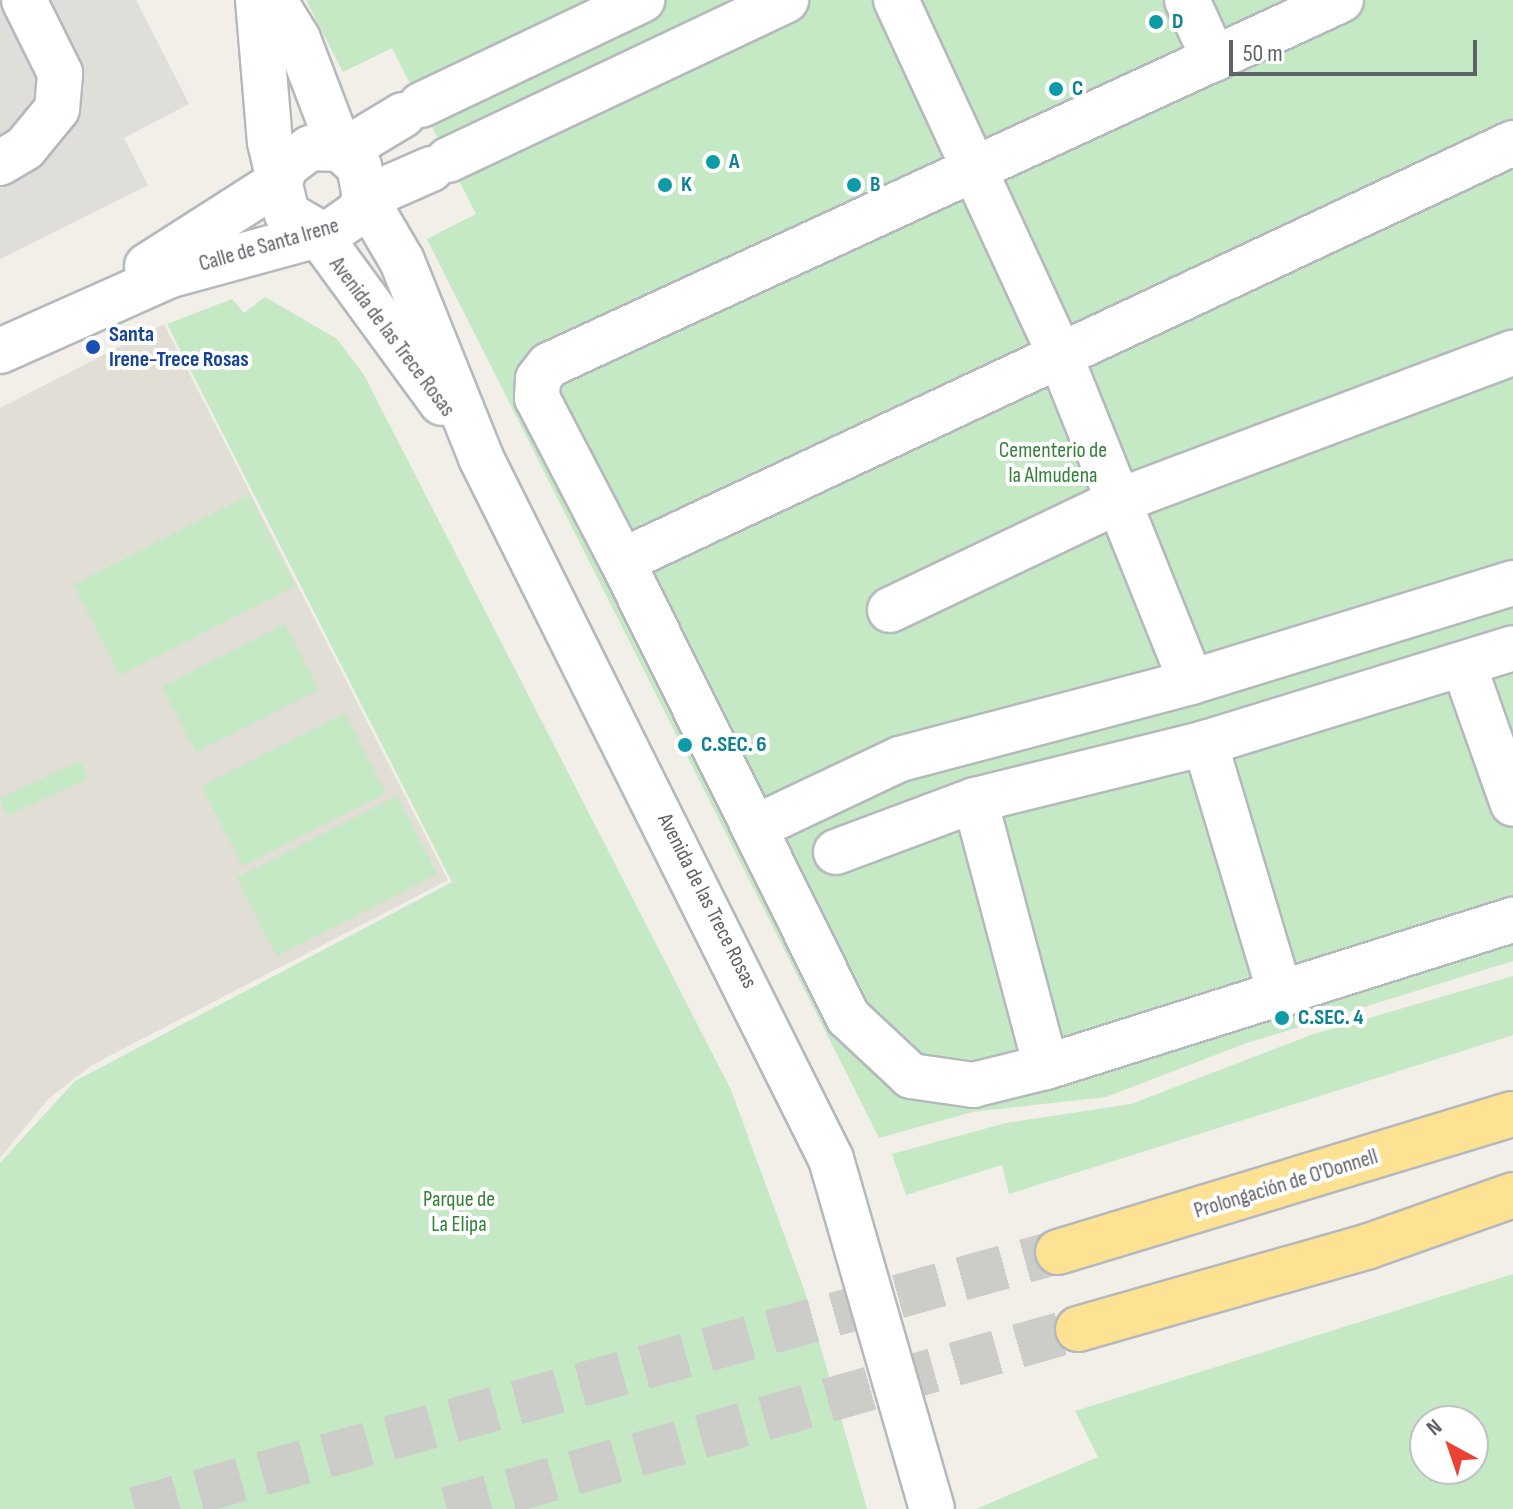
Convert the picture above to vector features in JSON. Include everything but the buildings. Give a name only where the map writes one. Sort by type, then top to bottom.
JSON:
[{"type":"highway","name":"Prolongación de O'Donnell","points":[[1058,1252],[1503,1114]]},
{"type":"highway","points":[[1078,1329],[1369,1246],[1513,1195]]},
{"type":"highway","points":[[1369,1246],[1513,1228]]},
{"type":"street","points":[[0,163],[25,148],[57,109],[60,73],[24,0]]},
{"type":"street","name":"Avenida de las Trece Rosas","points":[[258,0],[287,214],[316,231],[481,458]]},
{"type":"street","name":"Avenida de las Trece Rosas","points":[[274,0],[298,39],[342,150],[359,166],[365,198],[402,261],[481,458],[765,1014],[831,1159],[893,1360],[932,1509]]},
{"type":"street","points":[[342,150],[412,110],[642,0]]},
{"type":"street","name":"Calle de Santa Irene","points":[[94,303],[346,224],[365,198],[786,0]]},
{"type":"street","points":[[896,0],[1059,353],[1121,500],[1191,682]]},
{"type":"street","points":[[1187,0],[1214,59]]},
{"type":"street","points":[[1341,0],[549,365],[537,398],[756,827],[848,1017],[889,1063],[939,1085],[1046,1067],[1281,996],[1513,920]]},
{"type":"street","points":[[622,561],[1059,353],[1513,143]]},
{"type":"street","name":"Calle de Santa Irene","points":[[0,351],[94,303],[283,173],[310,148],[342,150]]},
{"type":"street","points":[[890,610],[1121,500],[1513,353]]},
{"type":"street","points":[[756,827],[900,759],[1191,682],[1513,583]]},
{"type":"street","points":[[836,852],[975,800],[1205,743],[1464,666],[1513,648]]},
{"type":"street","points":[[1464,666],[1513,804]]},
{"type":"street","points":[[1205,743],[1281,996]]},
{"type":"street","points":[[975,800],[1046,1067]]},
{"type":"shaded area","points":[[0,0],[136,0],[189,104],[124,138],[148,185],[0,259]]},
{"type":"shaded area","points":[[164,324],[448,880],[92,1065],[48,1099],[0,1158],[0,408]]},
{"type":"green space","name":"Cementerio de la Almudena","points":[[306,0],[1513,0],[1513,961],[1244,1044],[1106,1097],[972,1112],[879,1138],[427,239],[476,214],[392,48],[343,72]]},
{"type":"green space","name":"Parque de La Elipa","points":[[265,297],[337,339],[364,375],[731,1090],[804,1289],[867,1509],[0,1509],[0,1163],[75,1081],[452,882],[167,324],[232,299],[244,313]]},
{"type":"green space","points":[[249,495],[295,586],[120,675],[73,584]]},
{"type":"green space","points":[[285,624],[319,690],[196,753],[162,687]]},
{"type":"green space","points":[[345,713],[386,793],[242,866],[202,786]]},
{"type":"green space","points":[[80,761],[88,778],[7,816],[0,798]]},
{"type":"green space","points":[[397,796],[437,874],[277,956],[237,878]]},
{"type":"green space","points":[[1513,976],[1513,1035],[1009,1194],[1002,1165],[906,1195],[892,1154],[1006,1123],[1131,1104],[1314,1034]]},
{"type":"green space","points":[[1513,1274],[1513,1509],[976,1509],[1098,1457],[1075,1411]]},
{"type":"tunnel","points":[[135,1509],[1058,1252]]},
{"type":"tunnel","points":[[447,1509],[1078,1329]]},
{"type":"place","name":"D","points":[[1156,22]]},
{"type":"place","name":"C","points":[[1056,89]]},
{"type":"place","name":"A","points":[[713,162]]},
{"type":"place","name":"K","points":[[665,185]]},
{"type":"place","name":"B","points":[[854,185]]},
{"type":"place","name":"Santa Irene-Trece Rosas","points":[[93,347]]},
{"type":"place","name":"C.SEC. 6","points":[[685,745]]},
{"type":"place","name":"C.SEC. 4","points":[[1282,1018]]}]
